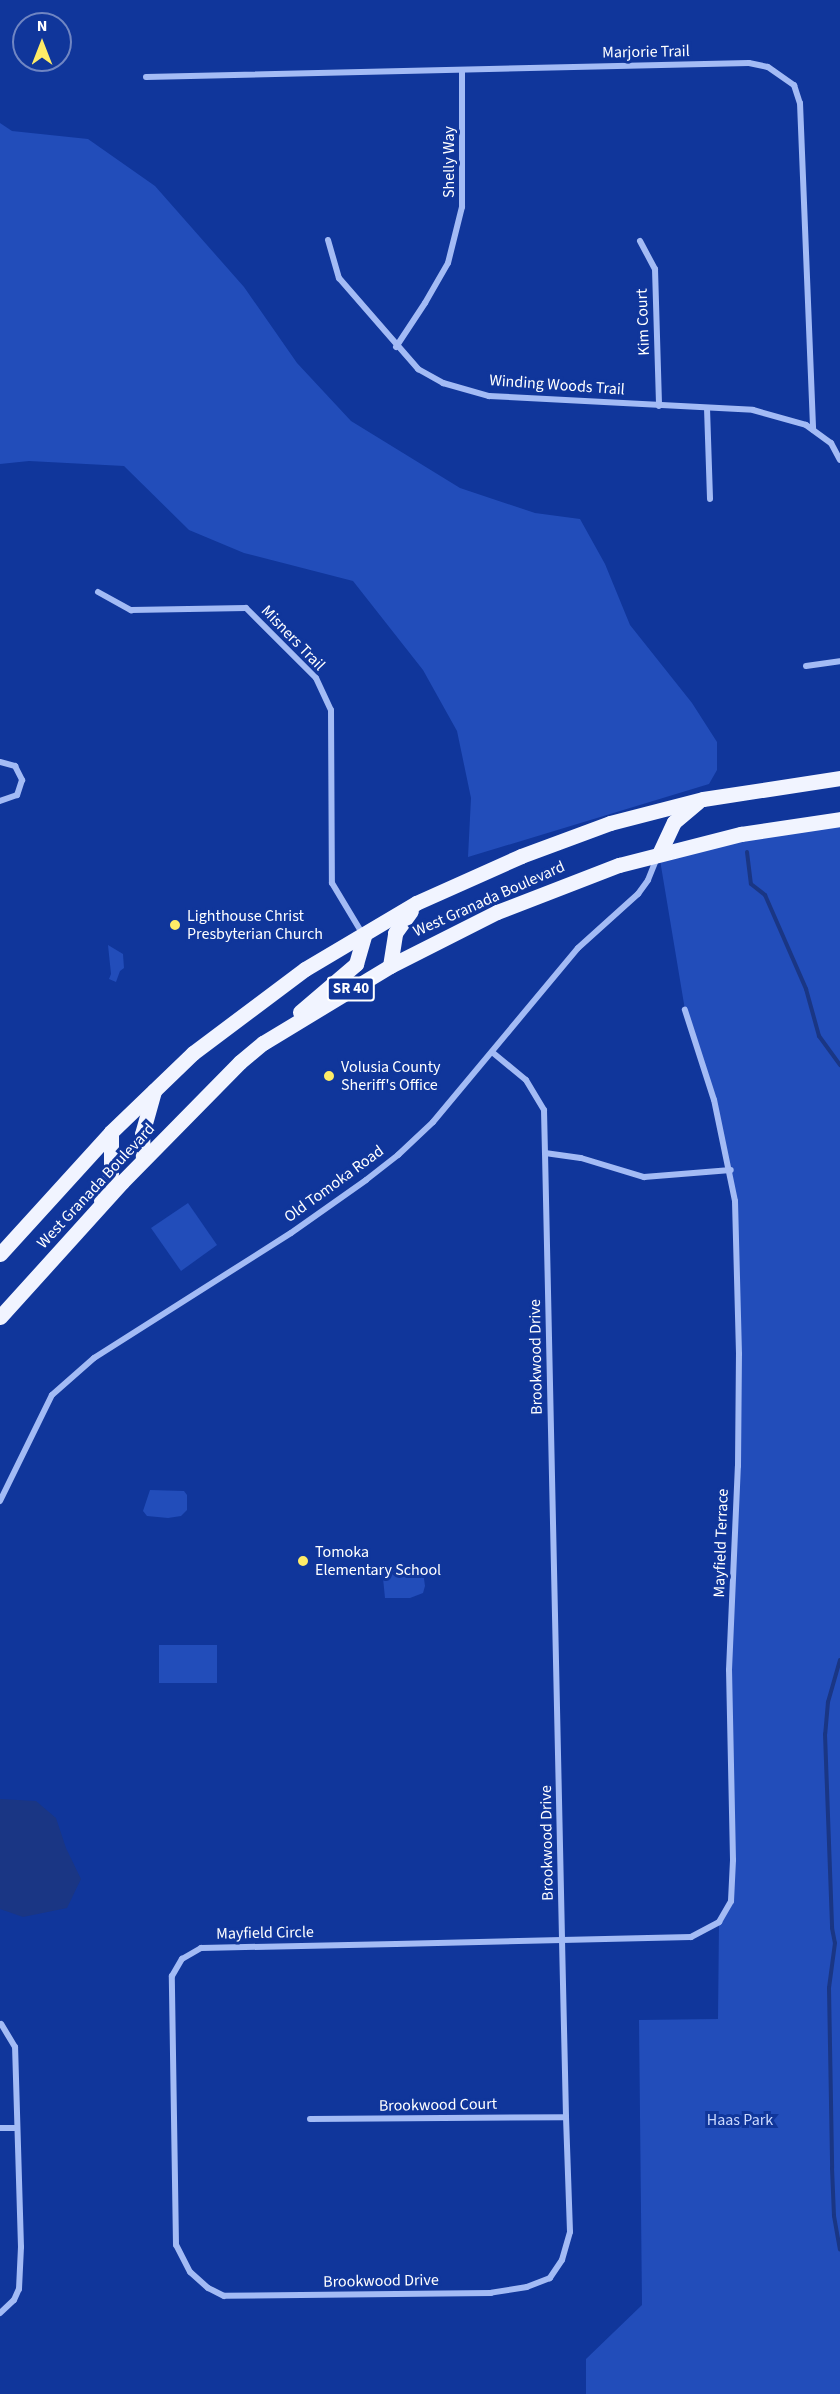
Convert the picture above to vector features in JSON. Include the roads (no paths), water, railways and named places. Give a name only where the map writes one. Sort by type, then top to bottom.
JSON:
[{"type":"main road","name":"West Granada Boulevard","points":[[0,1254],[111,1132],[155,1088],[221,1030],[305,969],[416,903],[481,872],[565,838],[610,823],[703,799],[840,778]]},
{"type":"main road","points":[[659,854],[674,822],[703,799]]},
{"type":"main road","name":"West Granada Boulevard","points":[[0,1317],[143,1160],[240,1062],[263,1043],[390,966],[459,928],[578,879],[659,854],[751,832],[840,819]]},
{"type":"main road","points":[[390,966],[395,933],[416,903]]},
{"type":"main road","points":[[263,1043],[356,964],[364,936]]},
{"type":"main road","points":[[143,1160],[143,1127],[155,1088]]},
{"type":"main road","points":[[98,1209],[111,1173],[111,1132]]},
{"type":"street","name":"Marjorie Trail","points":[[146,77],[749,63],[768,67],[794,85],[800,103],[813,430]]},
{"type":"street","name":"Shelly Way","points":[[396,347],[448,263],[462,207],[462,70]]},
{"type":"street","name":"Winding Woods Trail","points":[[328,240],[339,278],[396,347],[418,369],[443,383],[489,396],[753,410],[806,425],[831,443],[840,460]]},
{"type":"street","name":"Kim Court","points":[[640,241],[656,269],[659,406]]},
{"type":"street","points":[[707,408],[710,499]]},
{"type":"street","name":"Misners Trail","points":[[98,592],[131,610],[246,609],[316,678],[331,710],[332,883],[364,936]]},
{"type":"street","points":[[806,666],[840,661]]},
{"type":"street","points":[[0,762],[15,766],[22,780],[17,795],[0,801]]},
{"type":"street","name":"Old Tomoka Road","points":[[0,1501],[52,1395],[94,1358],[291,1233],[366,1180],[433,1122],[578,948],[638,894],[648,880],[659,854]]},
{"type":"street","name":"Mayfield Terrace","points":[[562,1940],[691,1936],[719,1922],[730,1901],[734,1860],[729,1670],[738,1466],[739,1354],[735,1201],[714,1100],[685,1010]]},
{"type":"street","name":"Brookwood Drive","points":[[190,2272],[208,2288],[224,2296],[491,2293],[527,2288],[550,2278],[562,2260],[570,2232],[544,1110],[525,1080],[492,1052]]},
{"type":"street","points":[[545,1153],[581,1158],[644,1177],[730,1170]]},
{"type":"street","name":"Mayfield Circle","points":[[190,2272],[176,2245],[172,1976],[182,1959],[201,1948],[562,1940]]},
{"type":"street","points":[[0,2313],[14,2300],[20,2273],[15,2047],[1,2024]]},
{"type":"street","name":"Brookwood Court","points":[[310,2119],[566,2117]]},
{"type":"street","points":[[0,2128],[16,2128]]},
{"type":"waterway","points":[[747,852],[751,884],[765,895],[806,989],[819,1036],[840,1065]]},
{"type":"waterway","points":[[840,1660],[828,1702],[825,1734],[832,1928],[835,1943],[829,1988],[832,2168],[834,2216],[840,2249]]},
{"type":"place","name":"Lighthouse Christ Presbyterian Church","points":[[175,925]]},
{"type":"place","name":"Volusia County Sheriff's Office","points":[[329,1076]]},
{"type":"place","name":"Tomoka Elementary School","points":[[303,1561]]},
{"type":"park label","name":"Haas Park","points":[[740,2120]]}]
